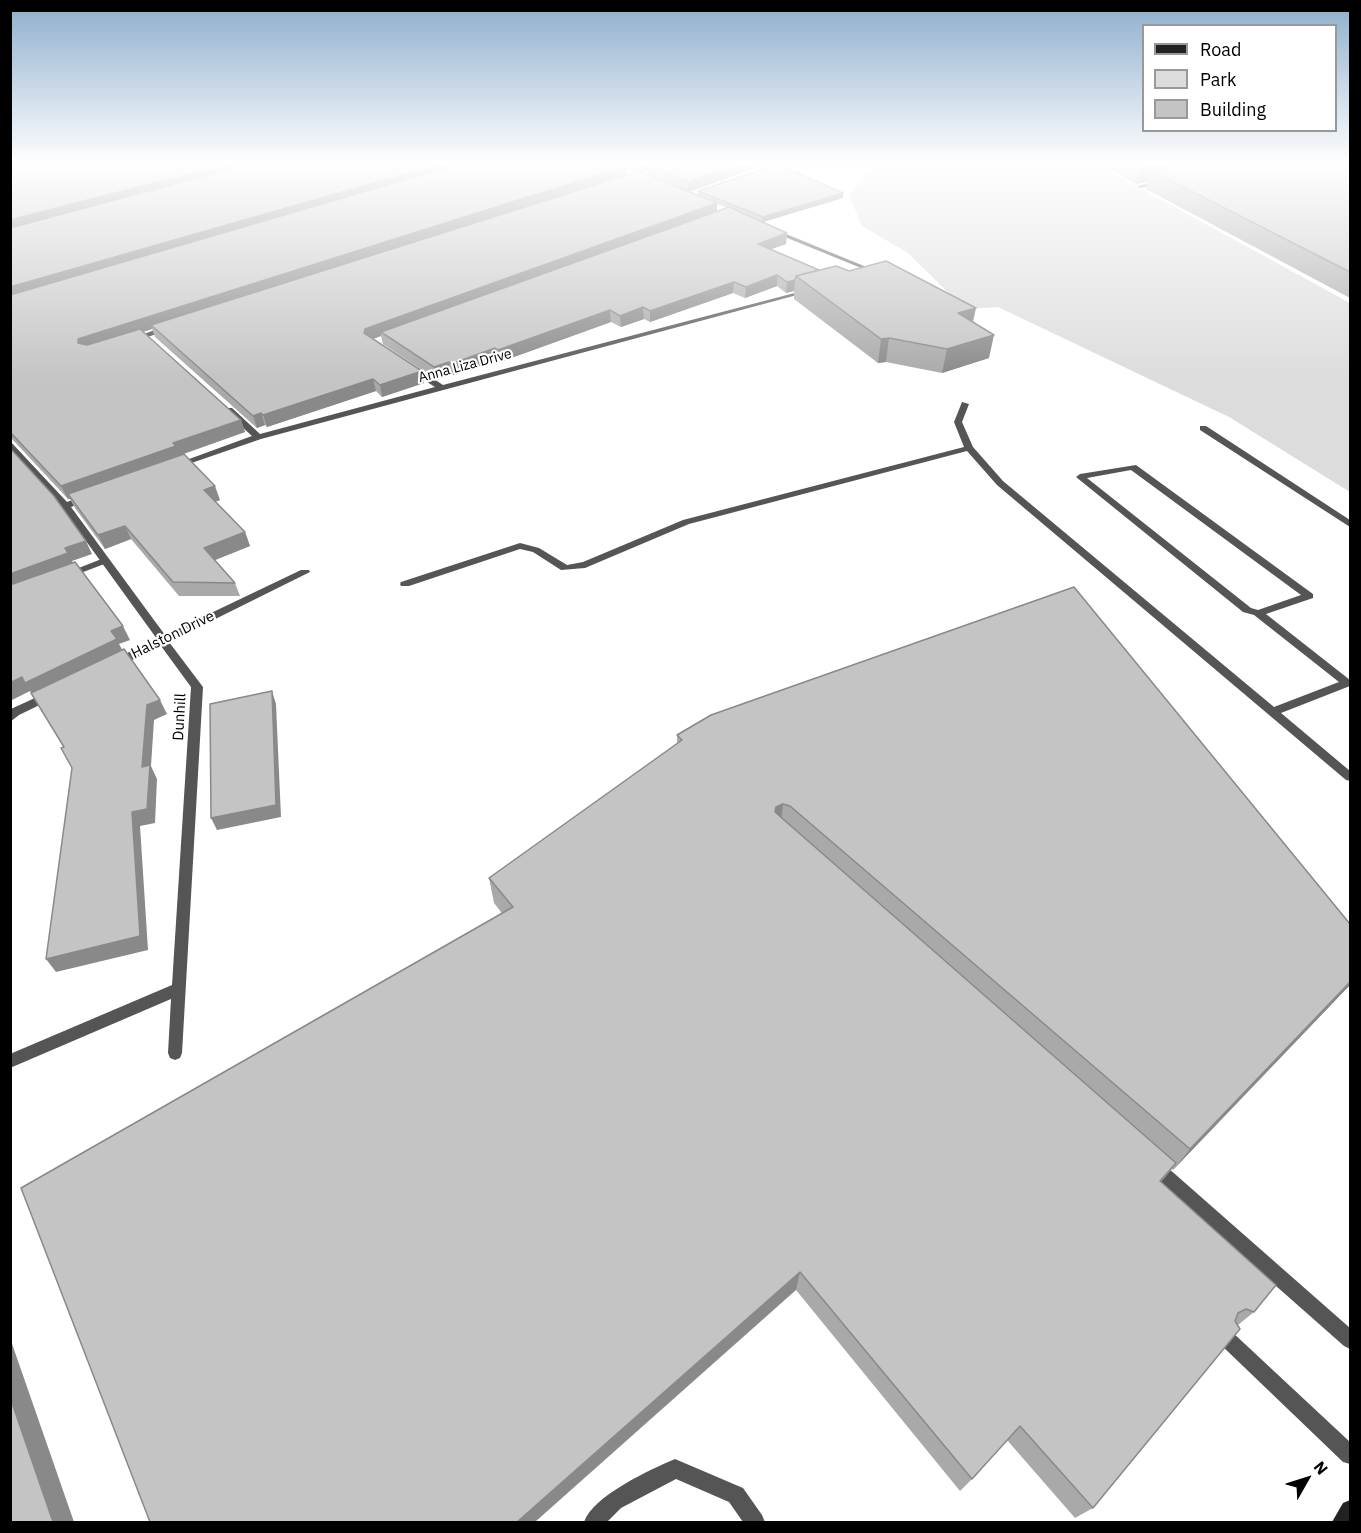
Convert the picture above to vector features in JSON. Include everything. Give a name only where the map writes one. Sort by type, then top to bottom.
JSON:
[{"type":"main road","points":[[1342,1522],[1350,1510]]},
{"type":"street","points":[[786,236],[879,273],[868,276]]},
{"type":"street","name":"Anna Liza Drive","points":[[163,470],[258,437],[822,287]]},
{"type":"street","points":[[123,342],[179,325]]},
{"type":"street","points":[[146,335],[154,343]]},
{"type":"street","points":[[401,362],[440,387]]},
{"type":"street","points":[[965,404],[958,422],[969,448],[1000,483],[1350,777]]},
{"type":"street","points":[[224,405],[258,437]]},
{"type":"street","points":[[1203,428],[1350,524]]},
{"type":"street","name":"Dunhill","points":[[10,443],[64,506],[197,687],[175,1053]]},
{"type":"street","points":[[405,584],[520,546],[536,550],[565,568],[585,565],[686,522],[969,448]]},
{"type":"street","points":[[1258,613],[1309,596],[1133,467],[1080,477],[1247,610],[1258,613],[1347,683],[1273,712]]},
{"type":"street","points":[[64,506],[98,494]]},
{"type":"street","points":[[52,581],[104,561]]},
{"type":"street","name":"Halston Drive","points":[[99,671],[305,572]]},
{"type":"street","points":[[10,718],[15,712],[57,691]]},
{"type":"street","points":[[10,1061],[179,989]]},
{"type":"street","points":[[1137,1152],[1350,1340]]},
{"type":"street","points":[[1225,1338],[1350,1455]]},
{"type":"street","points":[[594,1522],[614,1501],[675,1469],[736,1495],[755,1522]]},
{"type":"green space","points":[[878,236],[1227,236],[1350,303],[1350,492],[1229,417],[998,307],[965,309],[908,253]]},
{"type":"building","points":[[10,236],[190,236],[10,287]]},
{"type":"building","points":[[214,236],[406,236],[78,339],[78,343],[87,345],[140,329],[241,420],[173,443],[176,446],[61,486],[10,432],[10,295]]},
{"type":"building","points":[[434,236],[626,236],[365,329],[364,333],[422,371],[380,385],[373,379],[263,415],[261,413],[253,416],[151,325]]},
{"type":"building","points":[[650,236],[780,236],[758,244],[819,270],[796,276],[795,280],[787,282],[777,275],[746,287],[734,282],[650,311],[643,307],[620,316],[610,310],[498,350],[495,348],[451,364],[449,362],[434,367],[381,332]]},
{"type":"building","points":[[1279,236],[1350,236],[1350,272]]},
{"type":"building","points":[[886,261],[976,308],[958,313],[994,335],[947,349],[889,338],[881,339],[796,276],[836,266],[849,271]]},
{"type":"building","points":[[10,448],[54,496],[86,541],[65,548],[68,553],[10,574]]},
{"type":"building","points":[[184,454],[215,486],[204,490],[245,532],[204,548],[235,583],[173,582],[125,526],[98,535],[68,494]]},
{"type":"building","points":[[75,562],[123,626],[111,631],[117,639],[25,683],[22,677],[10,683],[10,585]]},
{"type":"building","points":[[1074,587],[1350,924],[1350,982],[1190,1149],[790,806],[783,804],[776,807],[775,812],[1176,1163],[1160,1181],[1276,1285],[1254,1312],[1246,1309],[1238,1313],[1235,1321],[1240,1329],[1093,1508],[1020,1426],[972,1479],[800,1272],[517,1522],[150,1522],[21,1188],[513,907],[489,878],[682,740],[677,735],[711,715]]},
{"type":"building","points":[[124,649],[160,700],[147,705],[142,767],[150,765],[147,809],[132,812],[140,936],[46,959],[72,768],[61,748],[64,747],[31,693]]},
{"type":"building","points":[[272,691],[276,805],[211,818],[210,704]]},
{"type":"building","points":[[10,1397],[53,1522],[10,1522]]}]
